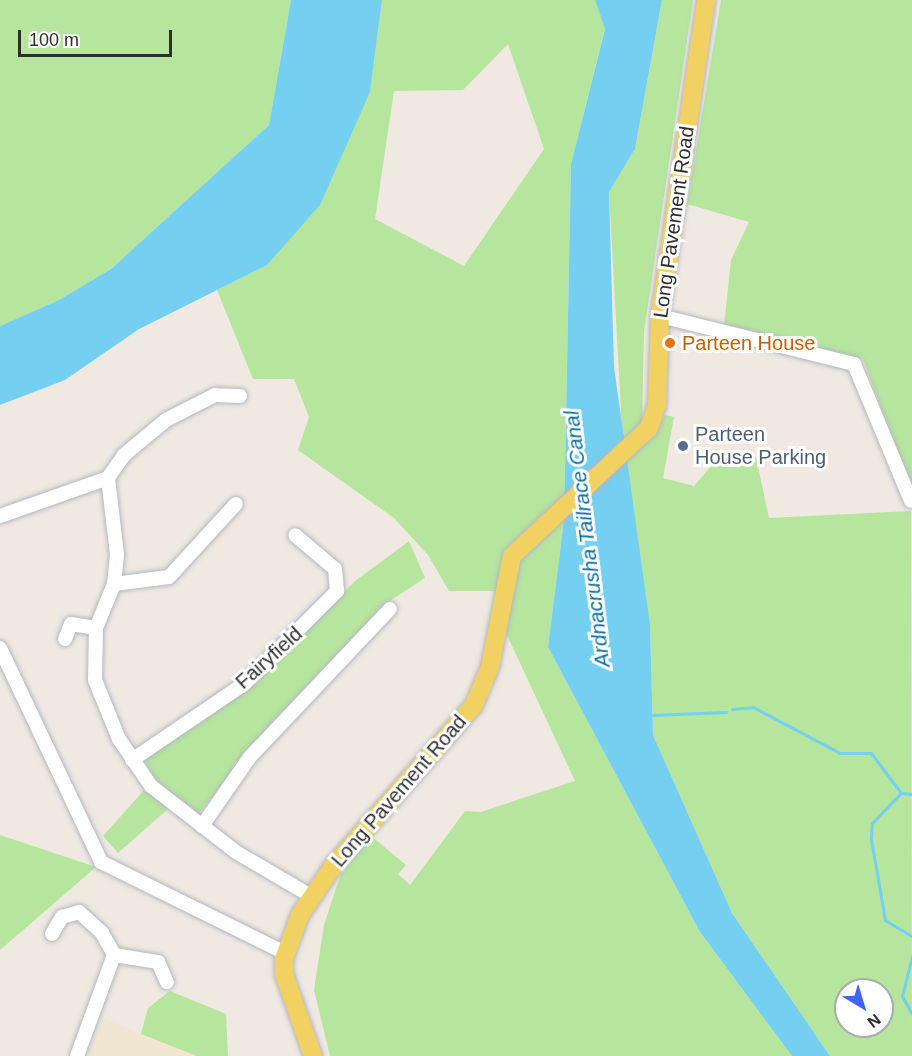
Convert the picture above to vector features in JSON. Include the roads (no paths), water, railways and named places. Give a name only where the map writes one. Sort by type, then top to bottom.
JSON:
[{"type":"main road","name":"Long Pavement Road","points":[[285,956],[311,896],[474,705],[490,667],[506,567],[522,544],[649,428],[657,405],[660,316],[706,0]]},
{"type":"main road","points":[[285,956],[287,986],[313,1056]]},
{"type":"street","points":[[660,316],[854,364],[910,501]]},
{"type":"street","points":[[0,516],[108,478],[124,455],[166,420],[215,395],[240,396]]},
{"type":"street","points":[[108,478],[116,526],[114,584],[96,628],[98,689],[132,760],[151,786],[202,826],[311,896]]},
{"type":"street","points":[[114,584],[169,577],[236,504]]},
{"type":"street","name":"Fairyfield","points":[[132,760],[244,684],[337,591],[335,569],[294,535]]},
{"type":"street","points":[[202,826],[249,758],[390,609]]},
{"type":"street","points":[[64,639],[71,624],[96,628]]},
{"type":"street","points":[[0,648],[101,862],[285,956]]},
{"type":"street","points":[[52,934],[62,917],[79,912],[102,933],[114,955],[77,1056]]},
{"type":"street","points":[[114,955],[158,962],[167,982]]},
{"type":"water","points":[[291,0],[382,0],[370,92],[320,205],[267,265],[139,329],[65,380],[0,405],[0,326],[59,300],[111,269],[269,125]]},
{"type":"water","name":"Ardnacrusha Tailrace Canal","points":[[595,0],[662,0],[635,149],[609,192],[614,367],[650,624],[653,735],[732,913],[830,1056],[792,1056],[700,932],[548,647],[564,520],[571,164],[605,29]]},
{"type":"waterway","points":[[732,709],[753,707],[840,753],[871,753],[901,793]]},
{"type":"waterway","points":[[650,715],[726,712]]},
{"type":"waterway","points":[[901,793],[872,823],[871,839],[885,920],[912,936]]},
{"type":"waterway","points":[[901,793],[912,794]]},
{"type":"waterway","points":[[912,956],[902,996],[912,1014]]},
{"type":"place","name":"Parteen House","points":[[670,343]]},
{"type":"place","name":"Parteen House Parking","points":[[683,446]]}]
